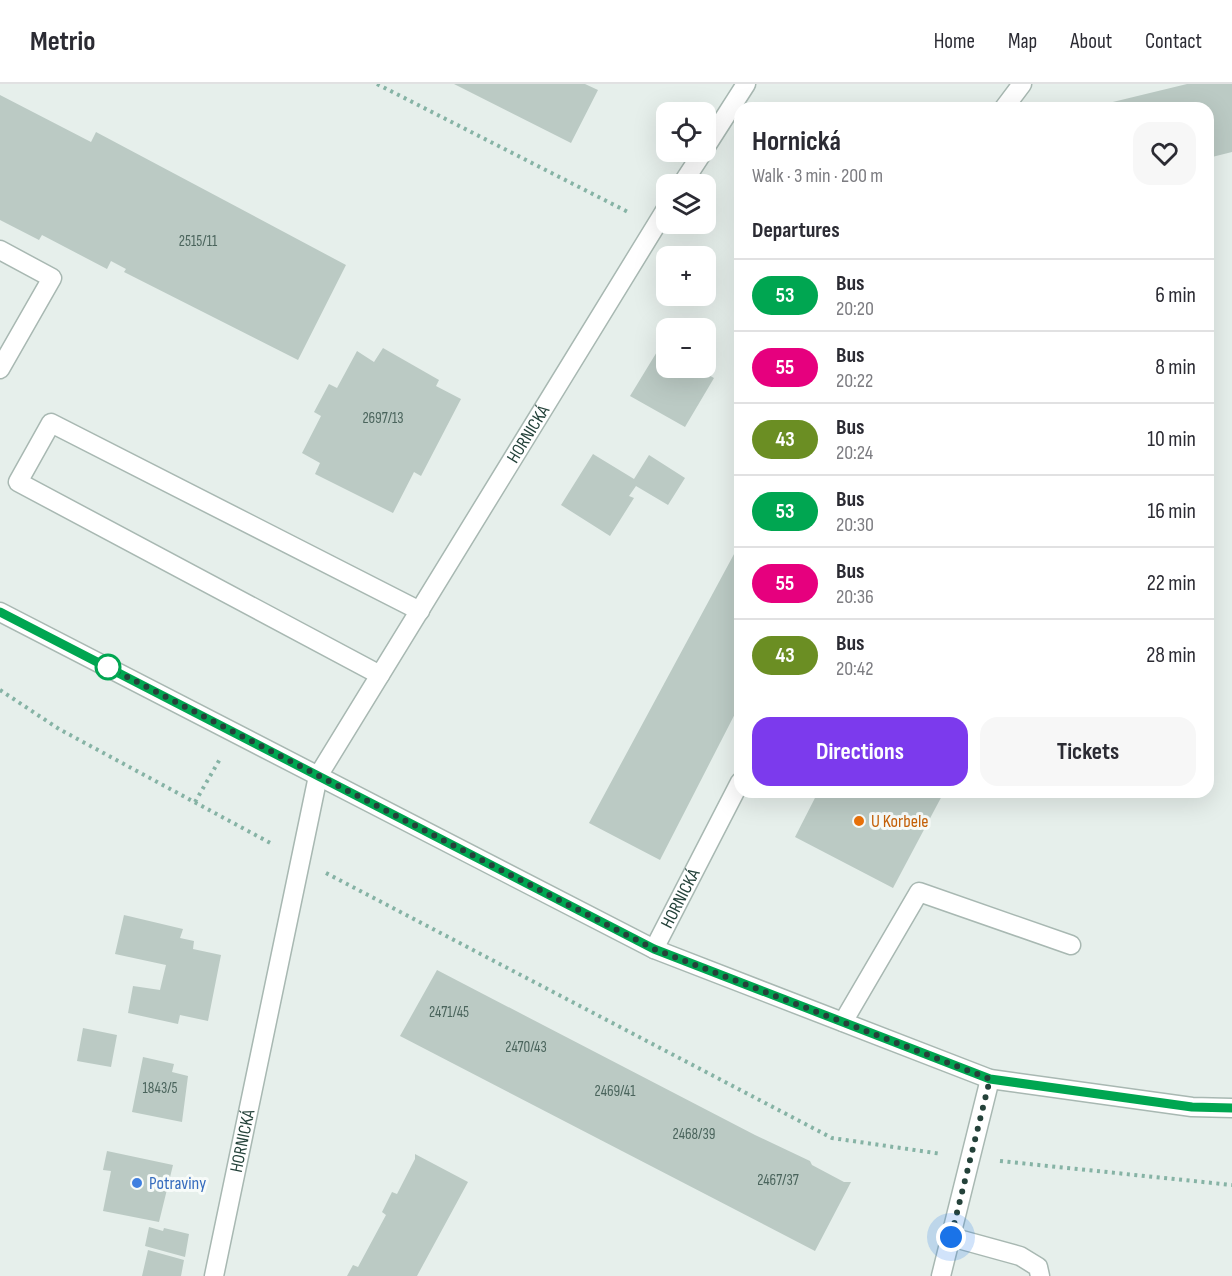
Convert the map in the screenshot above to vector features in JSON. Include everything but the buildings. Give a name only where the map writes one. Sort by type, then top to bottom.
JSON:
[{"type":"street","points":[[735,102],[746,84]]},
{"type":"street","points":[[1008,102],[1022,84]]},
{"type":"street","points":[[716,131],[734,103]]},
{"type":"street","name":"HORNICKÁ","points":[[213,1276],[318,776],[655,226]]},
{"type":"street","points":[[0,250],[52,278],[0,369]]},
{"type":"street","points":[[380,675],[18,482],[51,423],[420,611]]},
{"type":"street","points":[[0,612],[654,949],[990,1079],[1192,1107],[1232,1108]]},
{"type":"street","name":"HORNICKÁ","points":[[654,949],[734,794]]},
{"type":"street","points":[[843,1023],[919,892],[1071,945]]},
{"type":"street","points":[[941,1276],[990,1079]]},
{"type":"street","points":[[951,1237],[1020,1256],[1038,1267],[1040,1276]]},
{"type":"path","points":[[377,84],[655,226]]},
{"type":"path","points":[[0,690],[59,729],[301,860],[832,1138],[971,1158],[1232,1185]]},
{"type":"path","points":[[195,802],[234,733]]},
{"type":"bus line","name":"53","points":[[0,612],[654,949],[990,1079],[1192,1107],[1232,1108]]},
{"type":"place","name":"U Korbele","points":[[859,821]]},
{"type":"place","name":"Potraviny","points":[[137,1183]]},
{"type":"route","points":[[108,667],[654,949],[990,1079],[951,1237]]}]
